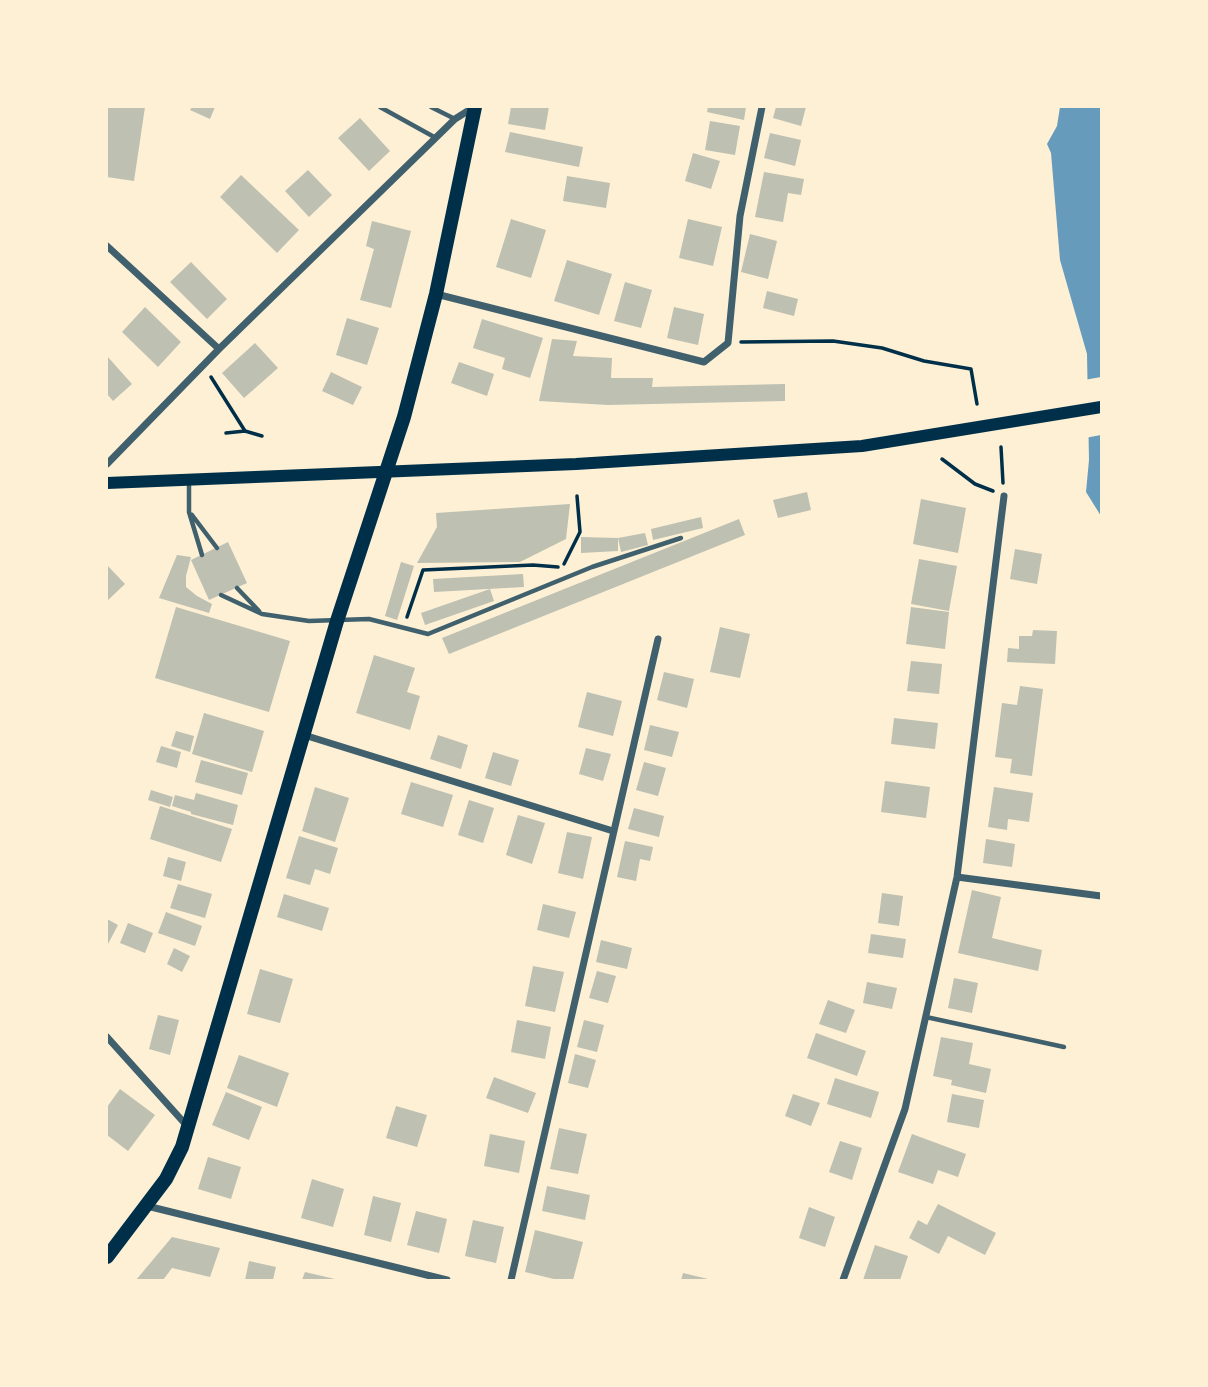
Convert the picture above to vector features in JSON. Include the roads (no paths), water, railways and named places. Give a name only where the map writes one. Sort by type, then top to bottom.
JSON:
[{"type":"main road","points":[[107,1257],[166,1179],[182,1147],[337,621],[404,417],[436,294],[474,107]]},
{"type":"main road","points":[[107,483],[576,464],[862,446],[1101,407]]},
{"type":"street","points":[[107,464],[219,349],[455,119],[474,107]]},
{"type":"street","points":[[436,294],[704,362],[728,343],[740,216],[762,107]]},
{"type":"street","points":[[107,246],[219,349]]},
{"type":"street","points":[[843,1280],[905,1108],[957,877],[1004,496]]},
{"type":"street","points":[[511,1280],[658,639]]},
{"type":"street","points":[[304,735],[613,831]]},
{"type":"street","points":[[957,877],[1101,896]]},
{"type":"street","points":[[107,1037],[188,1127]]},
{"type":"street","points":[[146,1206],[447,1280]]},
{"type":"lane","points":[[380,107],[436,138]]},
{"type":"lane","points":[[430,107],[455,119]]},
{"type":"lane","points":[[189,479],[189,512],[202,555]]},
{"type":"lane","points":[[189,512],[217,548]]},
{"type":"lane","points":[[221,595],[262,614],[309,621],[369,619],[428,634],[592,567],[681,537]]},
{"type":"lane","points":[[237,587],[262,614]]},
{"type":"lane","points":[[926,1017],[1063,1046]]},
{"type":"water","points":[[1060,107],[1100,107],[1101,516],[1086,492],[1089,460],[1087,354],[1060,260],[1051,153],[1047,144],[1057,126]]}]
